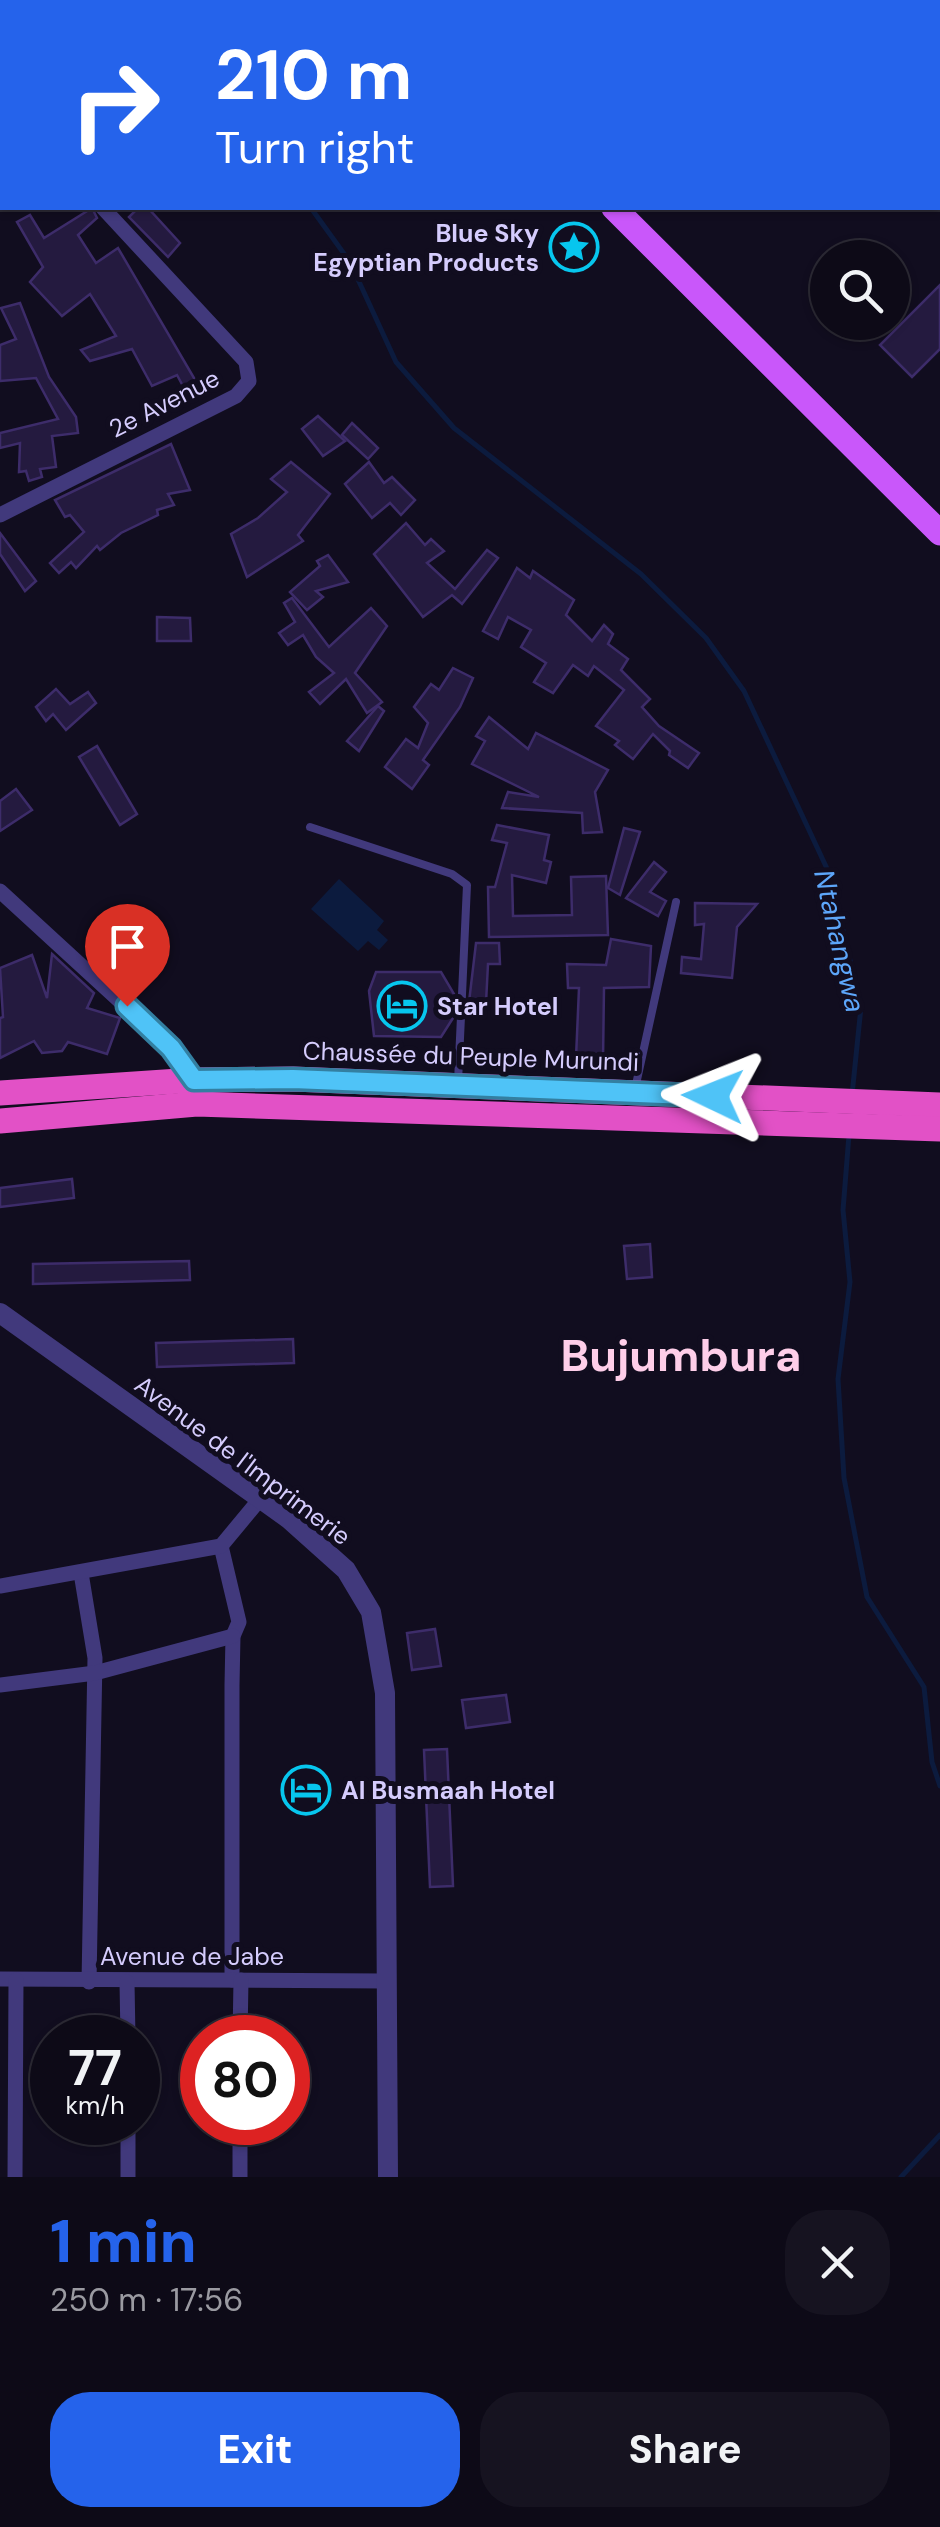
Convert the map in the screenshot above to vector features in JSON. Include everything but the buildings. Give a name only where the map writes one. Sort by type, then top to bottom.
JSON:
[{"type":"highway","name":"Chaussée du Peuple Murundi","points":[[0,1122],[293,1079],[634,1093],[792,1112]]},
{"type":"highway","name":"Chaussée du Peuple Murundi","points":[[0,1093],[196,1092],[904,1116],[940,1129]]},
{"type":"highway","name":"Chaussée du Peuple Murundi","points":[[904,1116],[940,1104]]},
{"type":"main road","points":[[616,210],[940,532]]},
{"type":"street","name":"2e Avenue","points":[[0,515],[236,396],[249,381],[246,362],[104,210]]},
{"type":"street","points":[[0,891],[158,1036],[196,1092]]},
{"type":"street","name":"Avenue de l'Imprimerie","points":[[0,1313],[260,1499],[346,1570],[372,1612],[384,1693],[388,2177]]},
{"type":"street","points":[[0,1586],[222,1546],[260,1499]]},
{"type":"street","points":[[222,1546],[239,1622],[234,1636],[238,2015]]},
{"type":"street","points":[[81,1573],[95,1673],[89,1982]]},
{"type":"street","points":[[0,1686],[95,1673],[234,1636]]},
{"type":"street","points":[[8,1979],[14,2177]]},
{"type":"street","name":"Avenue de Jabe","points":[[8,1979],[385,1982]]},
{"type":"street","points":[[127,1982],[128,2015]]},
{"type":"street","points":[[128,2145],[128,2177]]},
{"type":"street","points":[[240,2145],[240,2177]]},
{"type":"lane","points":[[310,827],[452,874],[467,886],[458,1086]]},
{"type":"lane","points":[[634,1093],[676,902]]},
{"type":"water","points":[[339,879],[384,921],[377,930],[388,940],[379,950],[368,941],[358,951],[311,909]]},
{"type":"waterway","name":"Ntahangwa","points":[[312,210],[350,262],[396,362],[454,428],[641,574],[706,638],[744,691],[830,875],[861,1007],[852,1095]]},
{"type":"waterway","name":"Ntahangwa","points":[[849,1135],[843,1210],[850,1282],[838,1379],[844,1478],[867,1597],[924,1687],[932,1762],[940,1786]]},
{"type":"waterway","name":"Ntahangwa","points":[[901,2177],[940,2135]]},
{"type":"place","name":"Blue Sky Egyptian Products","points":[[574,247]]},
{"type":"place","name":"Star Hotel","points":[[402,1006]]},
{"type":"place","name":"Al Busmaah Hotel","points":[[306,1790]]},
{"type":"district","name":"Bujumbura","points":[[681,1355]]},
{"type":"route","points":[[127,1006],[171,1048],[194,1080],[293,1079],[713,1096]]}]
